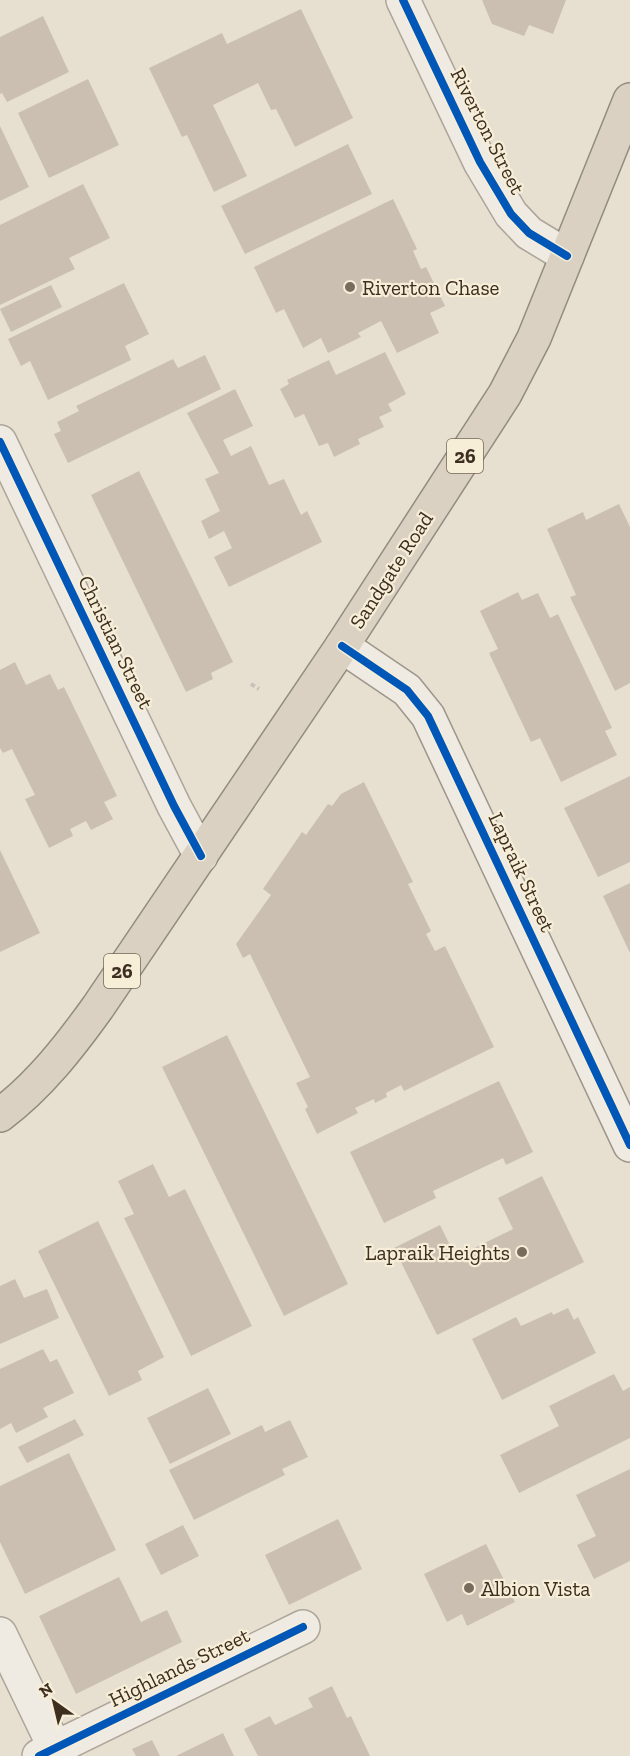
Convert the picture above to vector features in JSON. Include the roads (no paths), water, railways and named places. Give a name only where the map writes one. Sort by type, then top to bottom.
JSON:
[{"type":"highway","name":"Sandgate Road","points":[[0,1115],[38,1082],[69,1047],[342,646],[505,394],[534,338],[630,100]]},
{"type":"street","name":"Riverton Street","points":[[403,0],[480,162],[511,214],[529,233],[567,256]]},
{"type":"street","name":"Christian Street","points":[[0,442],[174,806],[201,856]]},
{"type":"street","name":"Lapraik Street","points":[[342,646],[407,690],[428,716],[630,1145]]},
{"type":"street","name":"Highlands Street","points":[[0,1634],[47,1752],[303,1627]]},
{"type":"place","name":"Riverton Chase","points":[[350,287]]},
{"type":"place","name":"Lapraik Heights","points":[[522,1252]]},
{"type":"place","name":"Albion Vista","points":[[469,1588]]}]
